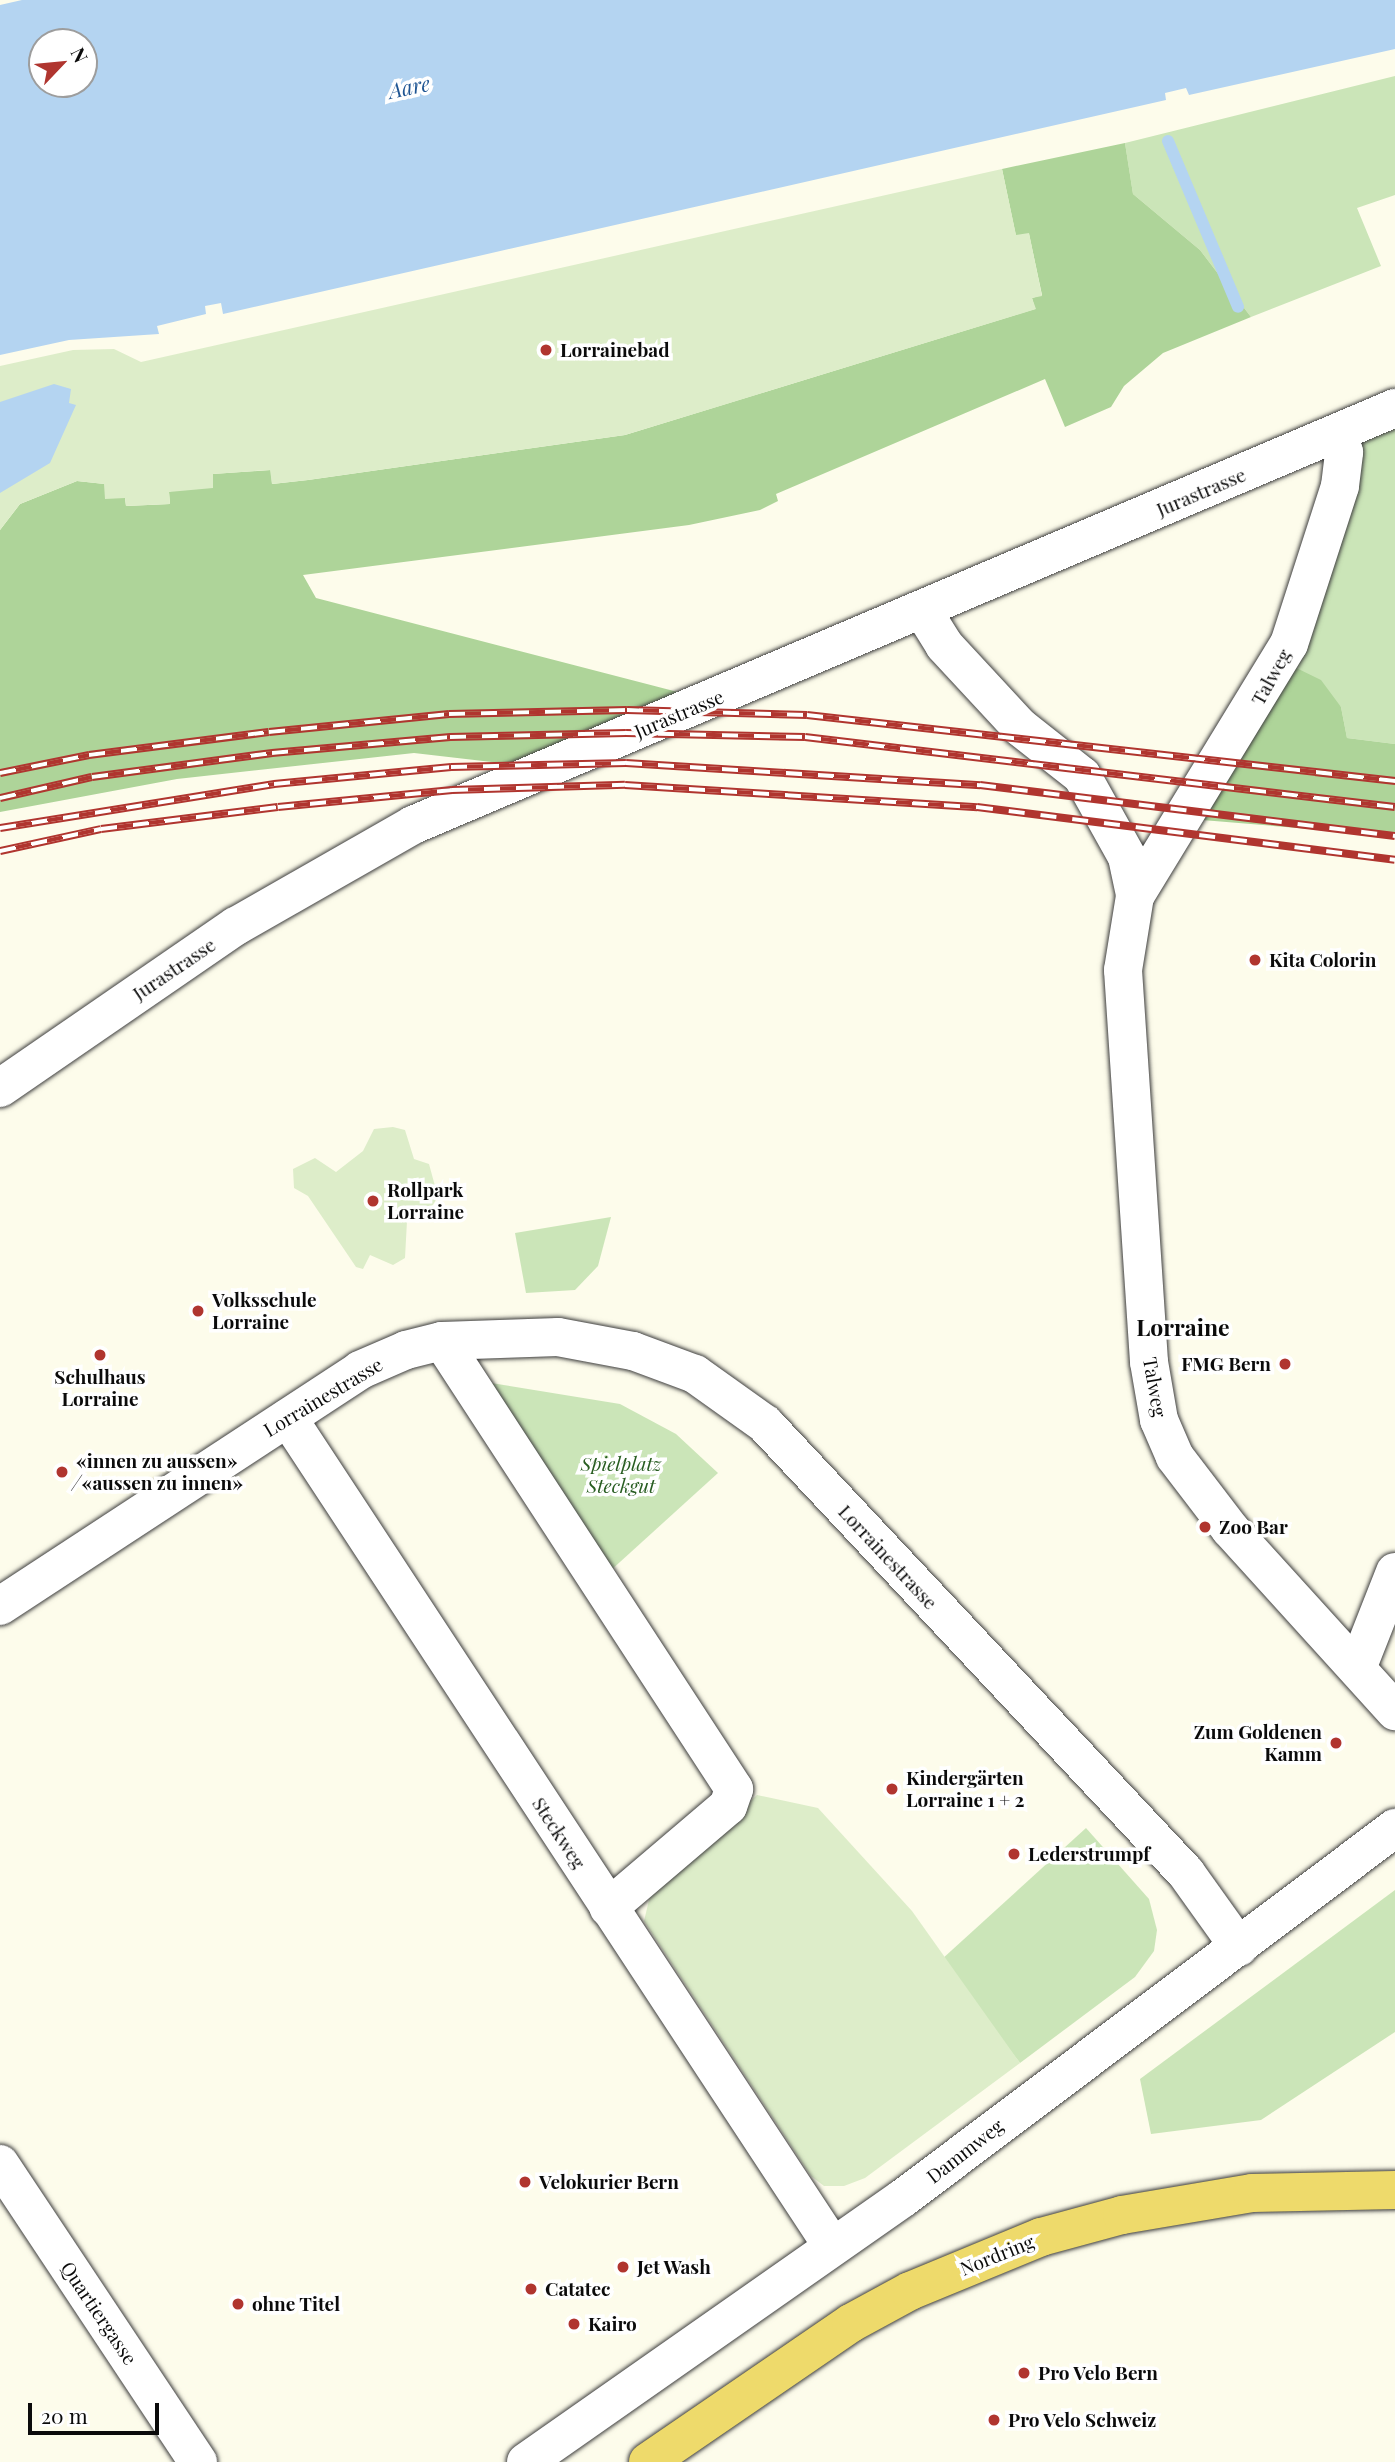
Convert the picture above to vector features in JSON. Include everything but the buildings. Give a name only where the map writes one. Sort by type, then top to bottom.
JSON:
[{"type":"main road","name":"Nordring","points":[[648,2462],[851,2323],[910,2291],[1041,2237],[1226,2196],[1395,2190]]},
{"type":"street","name":"Jurastrasse","points":[[0,1088],[236,926],[414,825],[923,611],[1395,408]]},
{"type":"street","name":"Talweg","points":[[1337,434],[1344,452],[1340,486],[1289,644],[1135,896],[1123,970],[1143,1285],[1159,1420],[1175,1457],[1222,1520],[1358,1666],[1395,1711]]},
{"type":"street","name":"Talweg","points":[[923,611],[944,645],[1020,727],[1082,776],[1117,828],[1135,896]]},
{"type":"street","name":"Lorrainestrasse","points":[[0,1606],[360,1370],[442,1341],[558,1337],[609,1345],[677,1365],[756,1415],[1186,1873],[1239,1947]]},
{"type":"street","points":[[442,1341],[734,1789],[728,1806],[608,1908]]},
{"type":"street","name":"Steckweg","points":[[288,1418],[832,2246]]},
{"type":"street","points":[[1358,1666],[1395,1572]]},
{"type":"street","name":"Dammweg","points":[[526,2462],[832,2246],[1239,1947],[1395,1828]]},
{"type":"street","name":"Quartiergasse","points":[[0,2164],[198,2462]]},
{"type":"green space","points":[[1395,76],[1395,195],[1357,208],[1381,266],[1251,317],[1200,250],[1133,194],[1125,143]]},
{"type":"green space","points":[[1125,143],[1133,194],[1200,250],[1251,317],[1163,353],[1124,386],[1111,407],[1065,427],[1045,379],[776,494],[778,501],[760,510],[689,525],[303,575],[316,598],[697,697],[535,767],[414,753],[177,779],[0,812],[0,530],[20,504],[77,481],[105,484],[125,498],[126,506],[170,504],[169,492],[212,474],[271,470],[272,484],[625,435],[1035,309],[1032,298],[1042,295],[1029,234],[1016,236],[1002,169]]},
{"type":"green space","name":"Lorrainebad","points":[[1002,169],[1016,235],[1029,233],[1042,296],[1032,298],[1036,309],[625,435],[272,484],[270,470],[213,474],[213,488],[169,492],[170,504],[126,506],[125,498],[105,499],[104,484],[77,481],[20,504],[0,530],[0,366],[73,350],[114,349],[141,362]]},
{"type":"green space","points":[[1395,409],[1395,744],[1347,738],[1341,707],[1284,662],[1348,452]]},
{"type":"green space","points":[[1284,662],[1321,680],[1341,707],[1347,738],[1395,744],[1395,836],[1190,819]]},
{"type":"green space","name":"Rollpark Lorraine","points":[[393,1127],[405,1130],[414,1159],[429,1164],[438,1197],[430,1209],[407,1221],[405,1258],[393,1265],[370,1255],[363,1269],[356,1267],[308,1196],[294,1188],[293,1169],[315,1158],[336,1172],[363,1151],[374,1129]]},
{"type":"green space","points":[[611,1217],[598,1266],[575,1290],[526,1293],[515,1233]]},
{"type":"green space","name":"Spielplatz Steckgut","points":[[485,1382],[620,1404],[676,1434],[718,1473],[609,1572]]},
{"type":"green space","points":[[757,1795],[818,1808],[912,1911],[1020,2063],[865,2178],[844,2186],[824,2186],[811,2176],[644,1921],[650,1896]]},
{"type":"green space","points":[[1086,1828],[1149,1899],[1157,1930],[1154,1951],[1135,1977],[1020,2063],[941,1960]]},
{"type":"green space","points":[[1395,1890],[1395,2032],[1261,2120],[1151,2134],[1140,2079]]},
{"type":"water","name":"Aare","points":[[22,0],[1395,0],[1395,49],[1189,95],[1186,88],[1165,93],[1166,100],[223,314],[221,303],[205,306],[206,314],[157,326],[159,334],[69,340],[0,355],[0,5]]},
{"type":"water","points":[[54,384],[71,389],[69,403],[76,405],[50,463],[0,493],[0,402]]},
{"type":"waterway","points":[[1168,141],[1238,307]]},
{"type":"railway","points":[[0,773],[89,755],[269,732],[449,714],[627,710],[807,715],[1395,781]]},
{"type":"railway","points":[[0,798],[92,777],[272,753],[450,737],[626,733],[805,737],[1395,807]]},
{"type":"railway","points":[[0,828],[274,784],[451,767],[626,763],[980,785],[1395,836]]},
{"type":"railway","points":[[0,851],[101,829],[278,807],[452,790],[625,785],[977,807],[1395,860]]},
{"type":"place","name":"Lorrainebad","points":[[546,350]]},
{"type":"place","name":"Kita Colorin","points":[[1255,960]]},
{"type":"place","name":"Rollpark Lorraine","points":[[373,1201]]},
{"type":"place","name":"Volksschule Lorraine","points":[[198,1311]]},
{"type":"place","name":"Schulhaus Lorraine","points":[[100,1355]]},
{"type":"place","name":"FMG Bern","points":[[1285,1364]]},
{"type":"place","name":"«innen zu aussen» ⁄ «aussen zu innen»","points":[[62,1472]]},
{"type":"place","name":"Zoo Bar","points":[[1205,1527]]},
{"type":"place","name":"Zum Goldenen Kamm","points":[[1336,1743]]},
{"type":"place","name":"Kindergärten Lorraine 1 + 2","points":[[892,1789]]},
{"type":"place","name":"Lederstrumpf","points":[[1014,1854]]},
{"type":"place","name":"Velokurier Bern","points":[[525,2182]]},
{"type":"place","name":"Jet Wash","points":[[623,2267]]},
{"type":"place","name":"Catatec","points":[[531,2289]]},
{"type":"place","name":"ohne Titel","points":[[238,2304]]},
{"type":"place","name":"Kairo","points":[[574,2324]]},
{"type":"place","name":"Pro Velo Bern","points":[[1024,2373]]},
{"type":"place","name":"Pro Velo Schweiz","points":[[994,2420]]},
{"type":"district","name":"Lorraine","points":[[1183,1327]]}]
